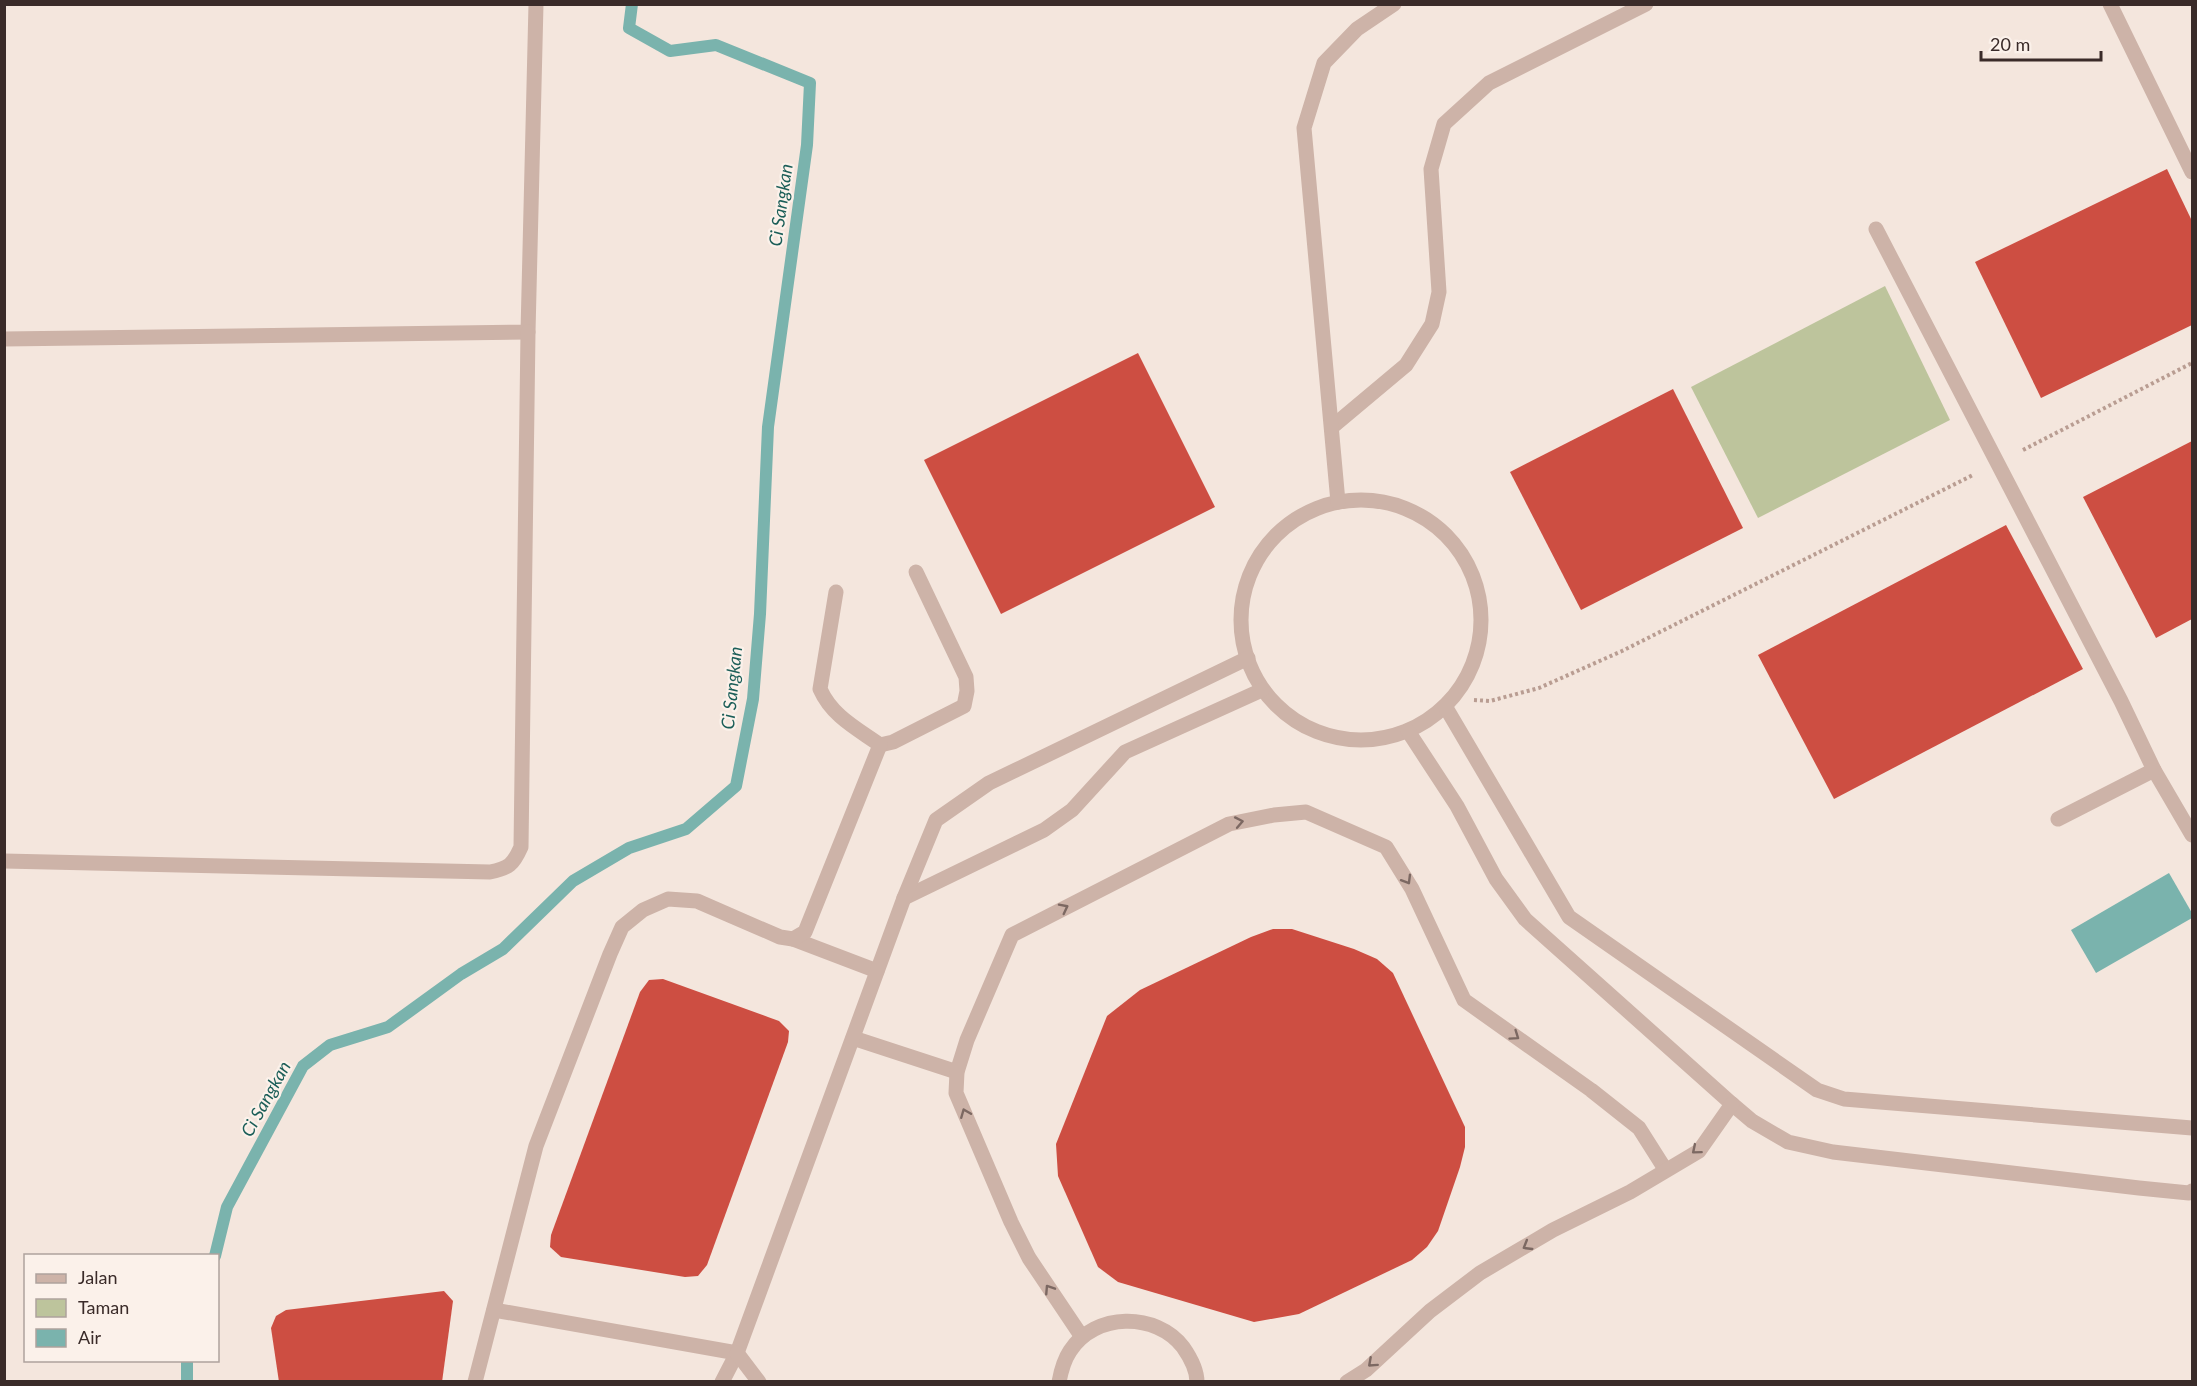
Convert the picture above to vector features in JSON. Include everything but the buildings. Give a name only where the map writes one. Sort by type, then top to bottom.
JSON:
[{"type":"street","points":[[4,861],[490,872],[506,869],[515,860],[521,847],[528,332],[536,4]]},
{"type":"street","points":[[1338,502],[1304,128],[1324,63],[1357,29],[1394,4]]},
{"type":"street","points":[[1332,427],[1406,365],[1432,324],[1439,292],[1431,169],[1444,124],[1489,83],[1646,4]]},
{"type":"street","points":[[2110,4],[2193,172]]},
{"type":"street","points":[[1876,229],[2154,770],[2193,836]]},
{"type":"street","points":[[4,339],[528,332]]},
{"type":"street","points":[[1365,501],[1391,504],[1415,513],[1437,527],[1456,545],[1470,568],[1479,594],[1482,622],[1478,649],[1468,675],[1449,702],[1431,718],[1408,731],[1381,739],[1354,740],[1328,736],[1302,726],[1280,710],[1262,690],[1248,658],[1242,640],[1241,613],[1245,587],[1256,562],[1271,541],[1291,523],[1314,510],[1338,502],[1365,501]]},
{"type":"street","points":[[836,592],[820,689],[826,704],[836,714],[879,745],[893,742],[964,706],[967,691],[966,676],[916,572]]},
{"type":"street","points":[[722,1382],[737,1353],[904,898],[936,820],[989,783],[1248,658]]},
{"type":"street","points":[[904,898],[1044,830],[1072,810],[1125,753],[1262,690]]},
{"type":"street","points":[[1449,702],[1569,917],[1817,1090],[1844,1099],[2193,1128]]},
{"type":"street","points":[[1408,731],[1457,806],[1496,879],[1525,920],[1752,1121],[1788,1142],[1833,1152],[2139,1188],[2189,1193],[2193,1191]]},
{"type":"street","points":[[793,939],[805,932],[879,745]]},
{"type":"street","points":[[2058,819],[2154,770]]},
{"type":"street","points":[[1082,1337],[1029,1258],[1011,1222],[956,1093],[957,1072],[967,1040],[1012,935],[1229,824],[1274,815],[1306,812],[1386,847],[1412,888],[1464,1000],[1592,1090],[1639,1128],[1665,1169]]},
{"type":"street","points":[[475,1382],[536,1146],[622,927],[643,910],[668,899],[697,901],[780,937],[793,939],[877,971]]},
{"type":"street","points":[[853,1038],[957,1072]]},
{"type":"street","points":[[1347,1382],[1366,1370],[1430,1311],[1480,1273],[1553,1230],[1630,1192],[1665,1169],[1699,1151],[1732,1104]]},
{"type":"street","points":[[494,1310],[737,1353],[759,1382]]},
{"type":"street","points":[[1059,1382],[1062,1365],[1070,1349],[1082,1337],[1100,1326],[1119,1321],[1140,1321],[1159,1328],[1177,1340],[1190,1357],[1197,1382]]},
{"type":"path","points":[[1449,702],[1490,701],[1539,688],[1622,651],[2193,363]]},
{"type":"green space","points":[[1885,286],[1950,420],[1758,518],[1691,387]]},
{"type":"water","points":[[2169,873],[2192,913],[2192,918],[2096,973],[2071,930]]},
{"type":"waterway","name":"Ci Sangkan","points":[[215,1254],[227,1207],[303,1066],[330,1045],[388,1027],[461,974],[503,949],[573,881],[629,848],[686,829],[736,786],[753,699],[760,614],[768,427],[807,145],[810,83],[716,45],[670,51],[629,28],[632,4]]},
{"type":"waterway","name":"Ci Sangkan","points":[[187,1362],[187,1382]]}]
